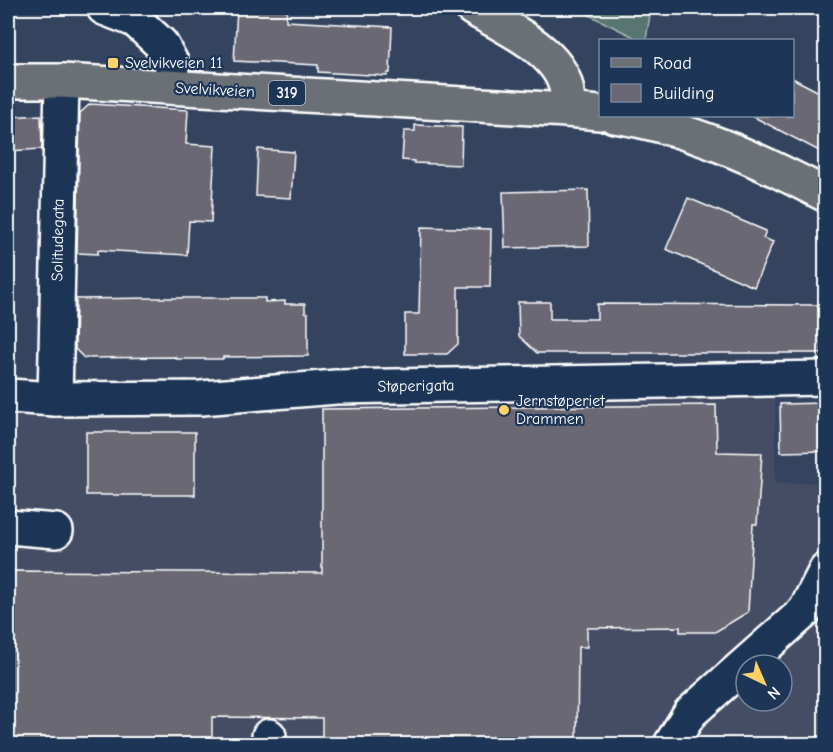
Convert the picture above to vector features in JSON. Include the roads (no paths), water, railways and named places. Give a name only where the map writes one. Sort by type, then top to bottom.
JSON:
[{"type":"main road","points":[[472,8],[543,52],[566,84],[567,110]]},
{"type":"main road","name":"Svelvikveien","points":[[8,81],[62,81],[567,110]]},
{"type":"main road","name":"319","points":[[567,110],[599,113]]},
{"type":"main road","points":[[619,117],[664,126],[700,137],[763,164],[825,195]]},
{"type":"street","points":[[104,8],[135,20],[161,44],[172,64],[171,87]]},
{"type":"street","name":"Solitudegata","points":[[55,399],[62,81]]},
{"type":"street","name":"Støperigata","points":[[8,396],[55,399],[201,398],[336,387],[825,378]]},
{"type":"street","points":[[8,527],[56,531]]},
{"type":"street","points":[[671,744],[690,712],[806,611],[825,570]]},
{"type":"place","name":"Svelvikveien 11","points":[[113,63]]},
{"type":"place","name":"Jernstøperiet Drammen","points":[[504,410]]}]
